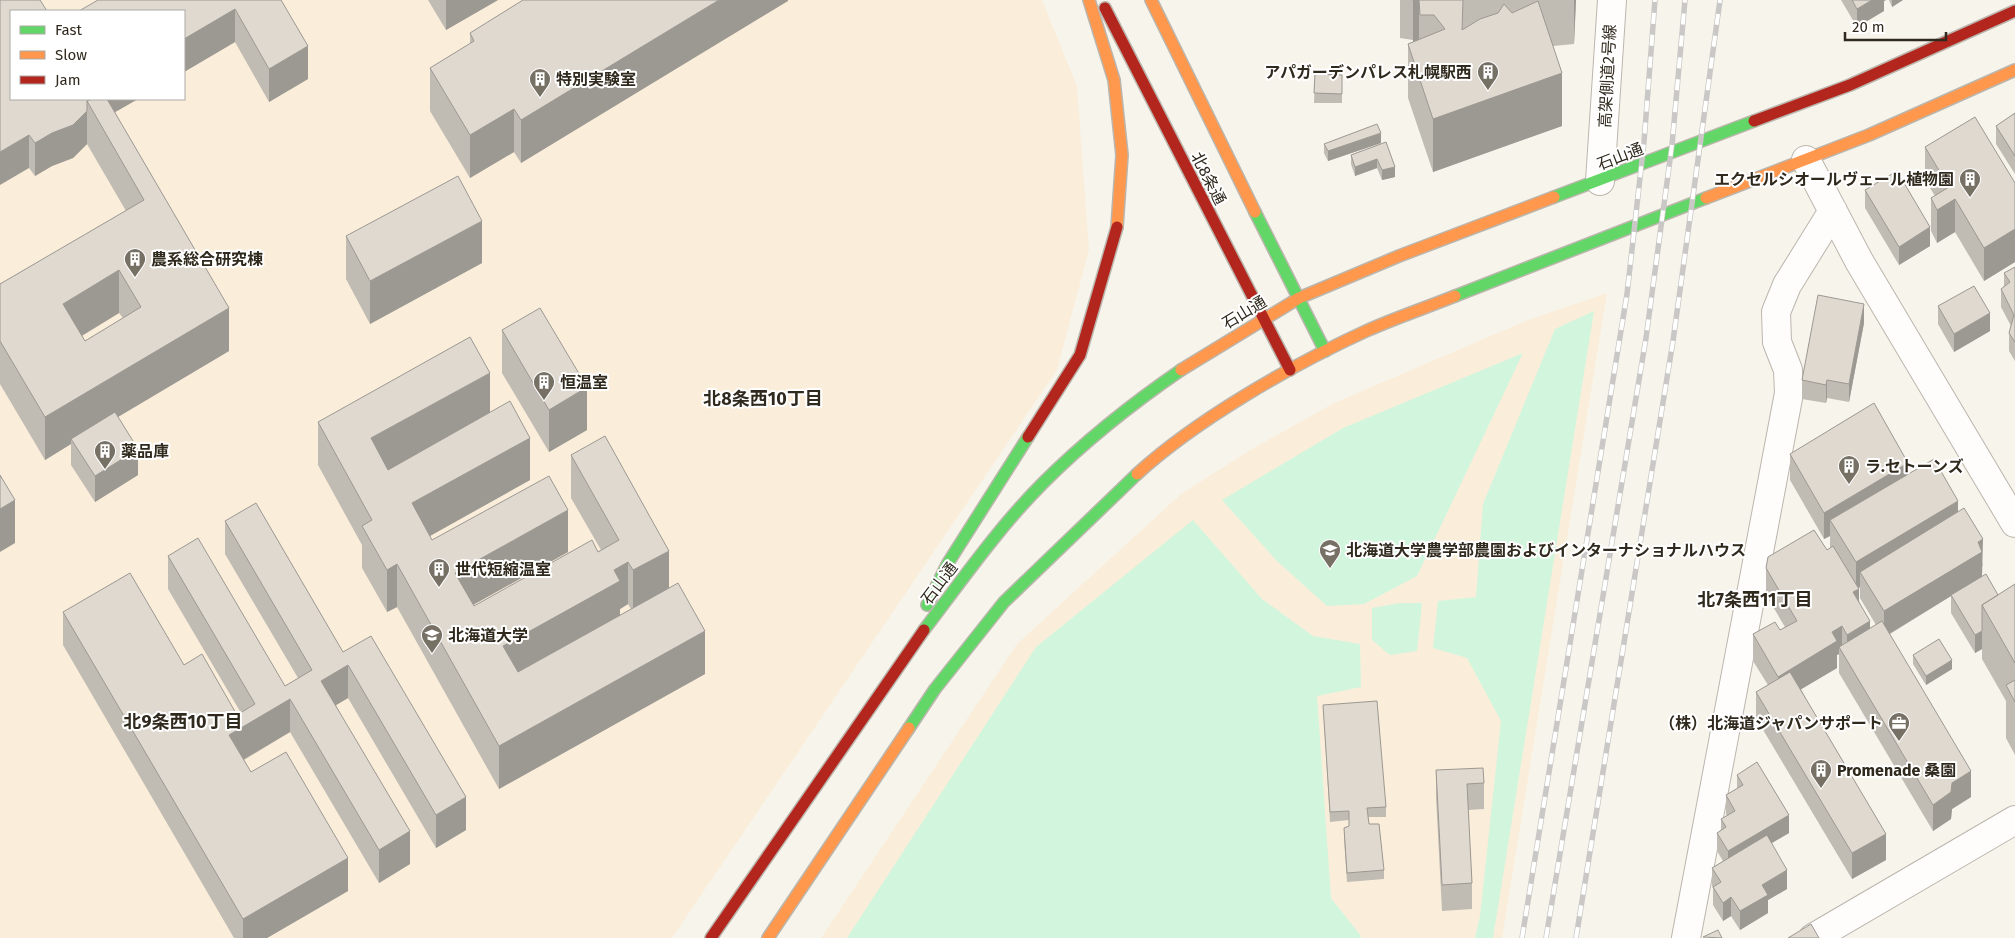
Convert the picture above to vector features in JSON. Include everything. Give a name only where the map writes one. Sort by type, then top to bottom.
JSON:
[{"type":"main road","points":[[900,663],[948,563],[1080,355],[1117,231],[1122,155],[1114,80],[1089,0]]},
{"type":"main road","name":"北8条通","points":[[1101,0],[1290,370]]},
{"type":"main road","name":"北8条通","points":[[1151,0],[1218,139],[1325,351]]},
{"type":"main road","name":"石山通","points":[[711,938],[900,663],[975,562],[1043,484],[1117,418],[1180,371],[1299,298],[1399,256],[1850,85],[2015,11]]},
{"type":"main road","points":[[768,938],[935,689],[1004,602],[1085,522],[1149,463],[1214,416],[1290,370],[1375,327],[1869,135],[2015,70]]},
{"type":"street","name":"高架側道2号線","points":[[1600,181],[1612,0]]},
{"type":"street","points":[[1806,160],[1859,261],[2015,523]]},
{"type":"street","points":[[1686,938],[1789,393],[1788,370],[1777,342],[1776,312],[1787,285],[1833,211]]},
{"type":"street","points":[[1813,938],[1848,929],[2015,820]]},
{"type":"shaded area","name":"北海道大学","points":[[0,0],[1042,0],[1077,86],[1089,250],[1057,370],[672,938],[0,938]]},
{"type":"shaded area","name":"北海道大学農学部農園およびインターナショナルハウス","points":[[1607,293],[1502,938],[821,938],[1017,644],[1181,494],[1252,449],[1334,403],[1528,320]]},
{"type":"green space","points":[[1594,311],[1493,938],[1475,938],[1480,916],[1501,721],[1467,658],[1433,648],[1438,601],[1476,597],[1483,504],[1555,329]]},
{"type":"green space","points":[[1523,353],[1417,576],[1364,604],[1327,606],[1277,561],[1222,500],[1343,428]]},
{"type":"green space","points":[[1193,520],[1262,599],[1313,636],[1360,644],[1361,687],[1317,696],[1331,898],[1361,936],[1360,938],[847,938],[1036,647]]},
{"type":"green space","points":[[1400,603],[1422,603],[1417,651],[1390,655],[1372,640],[1372,608]]},
{"type":"building","points":[[0,0],[40,0],[46,10],[10,10],[10,100],[89,100],[87,101],[87,111],[73,125],[52,133],[35,143],[29,135],[0,152]]},
{"type":"building","points":[[98,0],[281,0],[308,46],[269,69],[235,9],[185,38],[185,10],[81,10]]},
{"type":"building","points":[[523,0],[719,0],[521,120],[514,109],[470,135],[430,68],[474,41],[470,33]]},
{"type":"building","points":[[1419,0],[1463,0],[1462,30],[1480,19],[1498,13],[1504,4],[1512,13],[1538,1],[1562,73],[1433,119],[1408,44],[1445,29],[1434,15],[1420,15]]},
{"type":"building","points":[[1852,0],[1872,0],[1857,9]]},
{"type":"building","points":[[1315,74],[1342,75],[1342,94],[1314,93]]},
{"type":"building","points":[[108,100],[229,308],[45,417],[0,341],[0,284],[144,200],[87,101]],"holes":[[[119,270],[141,307],[85,341],[63,304]]]},
{"type":"building","points":[[2015,113],[2015,156],[1996,126]]},
{"type":"building","points":[[1975,117],[2015,183],[2015,229],[1984,248],[1955,199],[1937,210],[1931,198],[1949,187],[1925,147]]},
{"type":"building","points":[[1377,124],[1381,133],[1328,151],[1324,144]]},
{"type":"building","points":[[1386,142],[1395,167],[1382,170],[1377,159],[1355,167],[1351,155]]},
{"type":"building","points":[[1897,171],[1930,227],[1899,247],[1865,190]]},
{"type":"building","points":[[458,176],[482,221],[370,281],[346,236]]},
{"type":"building","points":[[2015,267],[2015,342],[2009,333],[2014,315],[2001,289],[2010,282],[2004,273]]},
{"type":"building","points":[[1974,286],[1990,313],[1954,334],[1938,306]]},
{"type":"building","points":[[1818,295],[1864,304],[1849,384],[1827,380],[1826,385],[1802,380]]},
{"type":"building","points":[[540,308],[587,387],[549,410],[502,330]]},
{"type":"building","points":[[470,337],[490,373],[371,438],[388,470],[510,401],[530,438],[412,503],[432,540],[549,476],[568,510],[455,573],[474,606],[592,540],[598,552],[619,540],[571,455],[605,436],[669,551],[633,570],[628,562],[614,570],[620,581],[503,646],[518,672],[678,583],[705,631],[499,746],[397,564],[387,570],[362,526],[372,520],[318,422]]},
{"type":"building","points":[[1874,403],[1908,463],[1824,513],[1790,454]]},
{"type":"building","points":[[115,412],[138,449],[95,476],[71,439]]},
{"type":"building","points":[[1934,459],[1958,501],[1856,562],[1830,520]]},
{"type":"building","points":[[0,475],[15,500],[0,509]]},
{"type":"building","points":[[256,503],[343,652],[371,636],[466,797],[436,815],[348,665],[321,681],[410,831],[379,850],[290,699],[229,735],[251,772],[286,752],[348,858],[243,919],[63,612],[130,573],[184,665],[202,654],[237,715],[255,704],[168,556],[198,538],[285,686],[312,670],[225,521]]},
{"type":"building","points":[[1964,508],[1983,539],[1978,542],[1982,552],[1884,611],[1860,572]]},
{"type":"building","points":[[1814,530],[1827,550],[1833,546],[1859,589],[1853,592],[1870,621],[1847,635],[1842,626],[1832,632],[1837,641],[1778,677],[1753,634],[1775,622],[1780,630],[1797,621],[1766,568],[1768,557]]},
{"type":"building","points":[[1986,574],[1998,595],[1982,605],[1982,631],[1975,635],[1951,595]]},
{"type":"building","points":[[2015,584],[2015,663],[1982,605]]},
{"type":"building","points":[[1882,621],[1971,771],[1952,783],[1951,792],[1933,805],[1839,647]]},
{"type":"building","points":[[1939,639],[1952,660],[1926,676],[1913,655]]},
{"type":"building","points":[[1790,672],[1886,834],[1852,853],[1756,692]]},
{"type":"building","points":[[2015,680],[2015,702],[2006,685]]},
{"type":"building","points":[[1377,701],[1386,807],[1367,808],[1369,824],[1379,824],[1384,870],[1347,873],[1344,828],[1349,826],[1349,811],[1330,812],[1323,705]]},
{"type":"building","points":[[1757,762],[1789,815],[1728,851],[1717,833],[1726,827],[1721,819],[1735,811],[1726,795],[1743,785],[1737,775]]},
{"type":"building","points":[[1483,768],[1484,783],[1467,784],[1472,883],[1442,885],[1436,770]]},
{"type":"building","points":[[1767,835],[1787,870],[1762,885],[1768,895],[1740,911],[1731,897],[1723,903],[1713,887],[1721,882],[1712,868]]},
{"type":"building","points":[[1811,924],[1819,938],[1788,938]]},
{"type":"building","points":[[1718,930],[1722,938],[1703,937]]},
{"type":"railway","points":[[1522,938],[1627,294],[1644,142],[1655,0]]},
{"type":"railway","points":[[1546,938],[1646,338],[1672,145],[1685,0]]},
{"type":"railway","points":[[1576,938],[1673,341],[1720,0]]},
{"type":"traffic: fast","points":[[1554,197],[1754,121]]},
{"type":"traffic: fast","points":[[1455,296],[1706,198]]},
{"type":"traffic: fast","points":[[1255,212],[1325,351]]},
{"type":"traffic: fast","points":[[924,630],[996,536],[1043,483],[1110,423],[1181,370]]},
{"type":"traffic: fast","points":[[927,605],[948,563],[1028,437]]},
{"type":"traffic: fast","points":[[909,728],[935,689],[1004,602],[1137,474]]},
{"type":"traffic: slow","points":[[1089,0],[1114,80],[1122,155],[1117,227]]},
{"type":"traffic: slow","points":[[1151,0],[1255,212]]},
{"type":"traffic: slow","points":[[1706,198],[1869,135],[2015,70]]},
{"type":"traffic: slow","points":[[1181,370],[1299,298],[1399,256],[1554,197]]},
{"type":"traffic: slow","points":[[1137,474],[1187,434],[1216,414],[1307,360],[1366,331],[1455,296]]},
{"type":"traffic: slow","points":[[768,938],[909,728]]},
{"type":"traffic: jam","points":[[1105,8],[1290,370]]},
{"type":"traffic: jam","points":[[1754,121],[1850,85],[2015,11]]},
{"type":"traffic: jam","points":[[1028,437],[1080,355],[1117,227]]},
{"type":"traffic: jam","points":[[711,938],[924,630]]},
{"type":"place","name":"アパガーデンパレス札幌駅西","points":[[1488,91]]},
{"type":"place","name":"特別実験室","points":[[540,98]]},
{"type":"place","name":"エクセルシオールヴェール植物園","points":[[1970,198]]},
{"type":"place","name":"農系総合研究棟","points":[[135,278]]},
{"type":"place","name":"恒温室","points":[[544,401]]},
{"type":"place","name":"薬品庫","points":[[105,470]]},
{"type":"place","name":"ラ.セトーンズ","points":[[1849,485]]},
{"type":"place","name":"北海道大学農学部農園およびインターナショナルハウス","points":[[1330,569]]},
{"type":"place","name":"世代短縮温室","points":[[439,588]]},
{"type":"place","name":"北海道大学","points":[[432,654]]},
{"type":"place","name":"（株）北海道ジャパンサポート","points":[[1899,742]]},
{"type":"place","name":"Promenade 桑園","points":[[1821,789]]},
{"type":"district","name":"北8条西10丁目","points":[[763,399]]},
{"type":"district","name":"北7条西11丁目","points":[[1755,600]]},
{"type":"district","name":"北9条西10丁目","points":[[183,722]]}]
